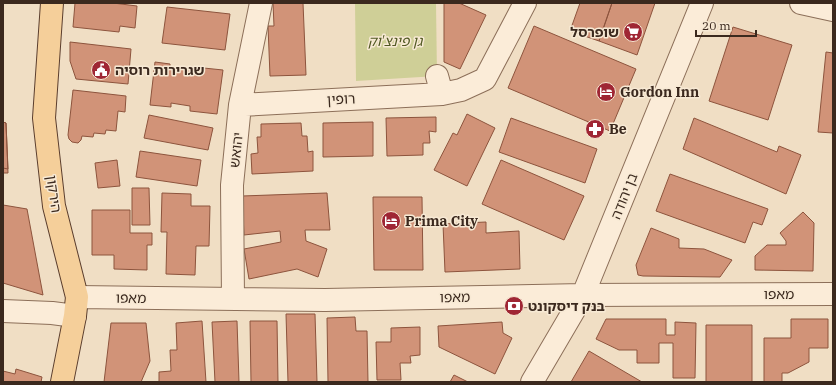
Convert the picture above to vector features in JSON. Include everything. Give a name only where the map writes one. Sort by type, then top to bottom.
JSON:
[{"type":"main road","name":"הירקון","points":[[52,3],[44,118],[54,206],[76,307],[62,382]]},
{"type":"street","name":"יהואש","points":[[233,299],[232,185],[240,105],[261,3]]},
{"type":"street","name":"רופין","points":[[240,105],[439,85],[462,90],[485,79],[525,3]]},
{"type":"street","name":"בן יהודה","points":[[532,382],[583,295],[702,3]]},
{"type":"street","points":[[801,3],[833,10]]},
{"type":"street","name":"מאפו","points":[[3,311],[52,313],[76,307],[233,299],[325,300],[583,295],[833,294]]},
{"type":"green space","name":"גן פינצ'וק","points":[[355,3],[436,3],[437,76],[356,81]]},
{"type":"building","points":[[75,3],[113,3],[137,6],[135,28],[120,26],[119,32],[73,27]]},
{"type":"building","points":[[273,3],[303,3],[306,75],[270,76],[268,26],[274,26]]},
{"type":"building","points":[[444,3],[459,3],[486,15],[460,69],[444,62]]},
{"type":"building","points":[[580,3],[612,3],[599,41],[570,31]]},
{"type":"building","points":[[612,3],[655,3],[637,55],[599,41]]},
{"type":"building","points":[[167,7],[230,14],[225,50],[162,43]]},
{"type":"building","points":[[534,26],[636,69],[610,131],[508,88]]},
{"type":"building","points":[[733,27],[792,45],[768,120],[709,101]]},
{"type":"building","name":"שגרירות רוסיה","points":[[70,42],[131,49],[128,84],[76,79],[70,61]]},
{"type":"building","points":[[826,52],[833,53],[833,133],[818,132]]},
{"type":"building","points":[[155,62],[170,64],[170,67],[194,70],[194,67],[223,70],[217,114],[190,111],[190,106],[171,103],[171,107],[150,105]]},
{"type":"building","points":[[73,90],[126,96],[125,112],[118,111],[116,131],[106,130],[105,134],[94,133],[93,137],[82,136],[78,143],[72,142],[68,135]]},
{"type":"building","points":[[467,114],[495,128],[467,186],[434,170],[453,133],[457,135]]},
{"type":"building","points":[[149,115],[213,128],[208,150],[144,138]]},
{"type":"building","points":[[436,117],[436,132],[429,131],[430,143],[423,143],[423,155],[387,156],[386,118]]},
{"type":"building","points":[[511,118],[597,149],[585,183],[499,152]]},
{"type":"building","points":[[694,118],[777,152],[779,146],[801,155],[786,194],[683,149]]},
{"type":"building","points":[[3,122],[6,123],[8,169],[3,168]]},
{"type":"building","points":[[3,122],[6,123],[8,173],[3,173]]},
{"type":"building","points":[[373,122],[373,156],[323,157],[323,123]]},
{"type":"building","points":[[301,123],[302,136],[307,136],[308,152],[313,151],[313,171],[252,174],[251,154],[258,153],[257,137],[261,137],[261,124]]},
{"type":"building","points":[[140,151],[201,160],[197,186],[136,177]]},
{"type":"building","points":[[117,160],[120,186],[98,188],[95,163]]},
{"type":"building","points":[[501,160],[584,196],[564,240],[482,204]]},
{"type":"building","points":[[670,174],[768,209],[762,225],[753,222],[745,243],[656,211]]},
{"type":"building","points":[[132,188],[149,188],[150,225],[132,225]]},
{"type":"building","points":[[162,193],[191,194],[191,206],[210,206],[209,246],[196,246],[195,275],[166,274],[167,232],[161,232]]},
{"type":"building","points":[[327,193],[330,230],[305,230],[306,241],[327,249],[318,277],[297,269],[249,279],[244,249],[281,242],[280,231],[244,235],[242,196]]},
{"type":"building","points":[[373,197],[422,197],[423,270],[374,270]]},
{"type":"building","points":[[3,205],[27,209],[43,295],[3,283]]},
{"type":"building","points":[[92,210],[130,210],[130,233],[152,233],[152,245],[147,245],[147,270],[114,269],[114,255],[92,255]]},
{"type":"building","points":[[803,212],[814,223],[813,271],[755,270],[755,256],[767,245],[786,245],[786,241],[780,233]]},
{"type":"building","points":[[486,222],[486,233],[519,231],[520,269],[445,272],[443,224]]},
{"type":"building","points":[[651,228],[679,239],[679,248],[704,249],[732,260],[720,277],[638,275],[636,265]]},
{"type":"building","points":[[286,314],[315,314],[317,382],[288,382]]},
{"type":"building","points":[[355,317],[356,331],[367,331],[368,382],[328,382],[327,318]]},
{"type":"building","points":[[606,319],[666,319],[666,335],[675,335],[675,322],[696,323],[695,378],[673,378],[673,343],[659,343],[659,363],[637,363],[637,350],[619,350],[596,339]]},
{"type":"building","points":[[791,319],[828,319],[828,348],[809,348],[809,362],[788,373],[782,373],[782,382],[764,382],[764,338],[791,338]]},
{"type":"building","points":[[202,321],[206,382],[159,382],[159,372],[171,371],[170,350],[177,350],[176,323]]},
{"type":"building","points":[[237,321],[239,382],[215,382],[212,322]]},
{"type":"building","points":[[250,321],[277,321],[278,382],[251,382]]},
{"type":"building","points":[[502,322],[503,333],[512,338],[495,374],[439,347],[438,326]]},
{"type":"building","points":[[111,323],[146,323],[150,361],[141,382],[104,382]]},
{"type":"building","points":[[706,325],[752,325],[752,382],[706,382]]},
{"type":"building","points":[[420,327],[420,355],[410,356],[411,363],[400,363],[401,380],[377,380],[376,342],[391,342],[391,328]]},
{"type":"building","points":[[589,351],[642,382],[571,382]]},
{"type":"building","points":[[16,369],[42,377],[41,382],[3,382],[3,371],[15,374]]},
{"type":"building","points":[[454,375],[468,382],[450,382]]},
{"type":"place","name":"שופרסל","points":[[633,32]]},
{"type":"place","name":"שגרירות רוסיה","points":[[101,70]]},
{"type":"place","name":"Gordon Inn","points":[[606,92]]},
{"type":"place","name":"Be","points":[[595,129]]},
{"type":"place","name":"Prima City","points":[[391,221]]},
{"type":"place","name":"בנק דיסקונט","points":[[514,306]]}]
